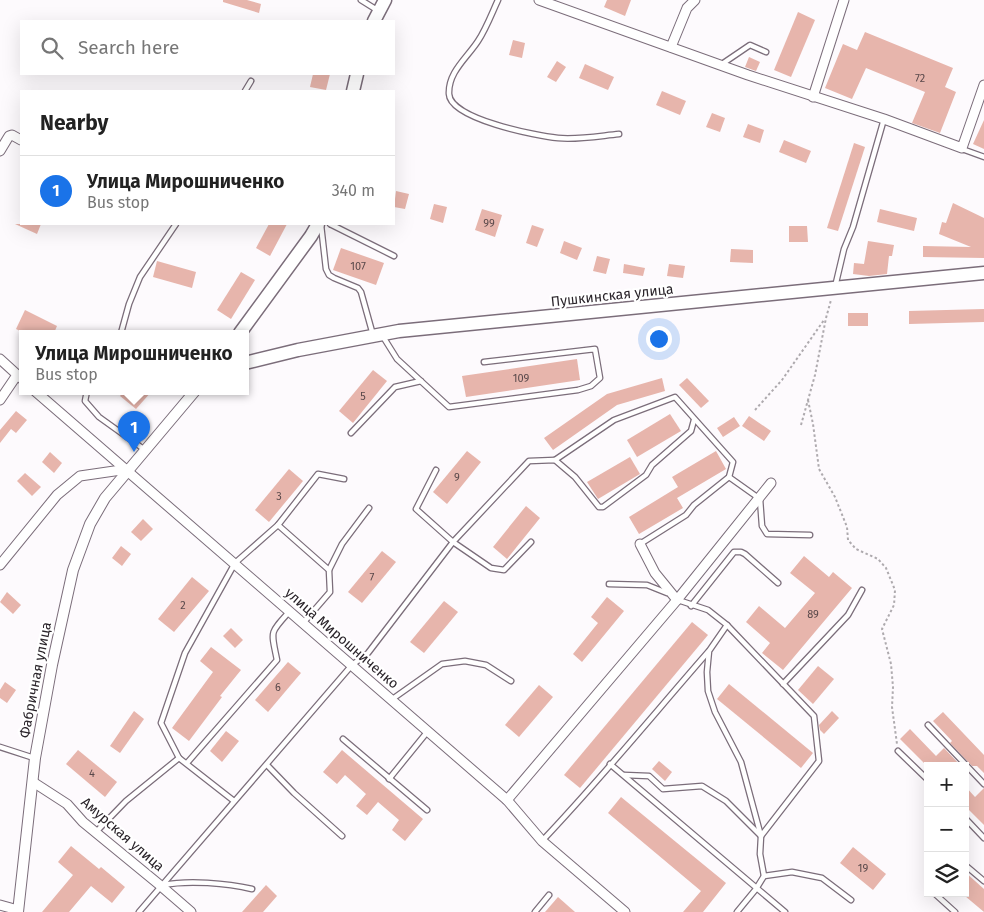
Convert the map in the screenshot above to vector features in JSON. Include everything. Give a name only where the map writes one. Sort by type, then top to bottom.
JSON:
[{"type":"main road","points":[[376,16],[385,0]]},
{"type":"main road","points":[[353,90],[357,75]]},
{"type":"main road","points":[[242,330],[318,225]]},
{"type":"main road","name":"Пушкинская улица","points":[[249,362],[298,350],[408,330],[984,272]]},
{"type":"street","points":[[539,0],[720,65],[884,119],[962,148],[984,85]]},
{"type":"street","points":[[671,47],[687,8],[695,0]]},
{"type":"street","points":[[813,97],[844,0]]},
{"type":"street","points":[[0,151],[9,136],[12,135],[20,139]]},
{"type":"street","points":[[0,359],[19,377]]},
{"type":"street","points":[[0,400],[19,379]]},
{"type":"street","name":"улица Мирошниченко","points":[[41,395],[507,800],[542,841],[625,912]]},
{"type":"street","name":"Фабричная улица","points":[[18,911],[35,758],[52,665],[73,570],[90,524],[105,498],[192,395]]},
{"type":"street","points":[[0,565],[57,495],[80,476],[128,469]]},
{"type":"street","points":[[507,800],[678,600],[771,484]]},
{"type":"street","points":[[640,544],[655,573],[678,600]]},
{"type":"street","name":"Амурская улица","points":[[33,782],[67,804],[83,822],[191,912]]},
{"type":"street","points":[[0,905],[18,911]]},
{"type":"lane","points":[[361,0],[376,16]]},
{"type":"lane","points":[[498,0],[478,40],[453,72],[449,94],[453,105],[474,116],[510,130],[559,138],[619,134]]},
{"type":"lane","points":[[720,65],[750,46],[766,52]]},
{"type":"lane","points":[[247,90],[251,82]]},
{"type":"lane","points":[[835,288],[844,248],[884,119]]},
{"type":"lane","points":[[962,148],[984,157]]},
{"type":"lane","points":[[122,330],[129,304],[140,278],[175,225]]},
{"type":"lane","points":[[319,225],[326,269],[329,275],[358,288],[377,335],[397,359],[449,407],[578,390],[591,386],[600,378],[595,349],[484,362]]},
{"type":"lane","points":[[332,225],[394,256]]},
{"type":"lane","points":[[351,433],[395,387],[421,381]]},
{"type":"lane","points":[[87,395],[86,401],[99,417],[145,450]]},
{"type":"lane","points":[[139,912],[352,665],[368,652],[453,542],[529,461],[555,460],[614,420],[675,397],[733,462],[729,477],[694,505],[686,514],[640,544]]},
{"type":"lane","points":[[555,460],[575,477],[599,507],[603,507],[646,475],[652,464],[691,431],[694,420]]},
{"type":"lane","points":[[436,470],[416,508],[453,542],[491,568],[504,570],[531,542]]},
{"type":"lane","points":[[234,801],[179,758],[161,723],[185,653],[235,563],[278,525],[318,474],[344,479]]},
{"type":"lane","points":[[729,477],[760,499],[762,526],[767,534],[810,535]]},
{"type":"lane","points":[[304,622],[330,592],[329,570],[342,544],[369,508]]},
{"type":"lane","points":[[278,525],[329,570]]},
{"type":"lane","points":[[691,606],[734,552],[745,554],[778,583]]},
{"type":"lane","points":[[609,584],[647,585],[664,590],[691,606],[708,610],[727,626],[814,716],[819,761],[761,836]]},
{"type":"lane","points":[[783,684],[848,615],[862,590]]},
{"type":"lane","points":[[187,763],[277,660],[272,634],[273,629],[290,611]]},
{"type":"lane","points":[[542,841],[582,798],[709,651],[727,626]]},
{"type":"lane","points":[[709,651],[708,691],[715,712],[741,762],[761,836],[760,854],[764,876],[737,912]]},
{"type":"lane","points":[[391,700],[442,664],[465,661],[486,665],[511,681]]},
{"type":"lane","points":[[928,725],[984,784]]},
{"type":"lane","points":[[389,778],[428,731]]},
{"type":"lane","points":[[342,739],[427,810]]},
{"type":"lane","points":[[0,747],[35,758]]},
{"type":"lane","points":[[898,750],[924,776]]},
{"type":"lane","points":[[96,833],[126,802],[179,758]]},
{"type":"lane","points":[[610,764],[785,912]]},
{"type":"lane","points":[[266,765],[294,794],[342,836]]},
{"type":"lane","points":[[624,775],[649,776],[663,789],[702,786],[726,801],[761,836]]},
{"type":"lane","points":[[969,822],[984,838]]},
{"type":"lane","points":[[969,868],[984,881]]},
{"type":"lane","points":[[764,876],[792,872],[822,878],[852,900]]},
{"type":"lane","points":[[162,886],[180,882],[234,885],[252,889]]},
{"type":"lane","points":[[535,912],[550,895]]},
{"type":"lane","points":[[939,897],[956,912]]},
{"type":"path","points":[[801,425],[826,318],[835,288]]},
{"type":"path","points":[[755,410],[782,380],[826,318]]},
{"type":"path","points":[[808,400],[819,469],[835,497],[847,527],[848,540],[856,549],[878,559],[886,568],[896,590],[894,605],[882,629],[891,664],[892,706],[898,750]]},
{"type":"building","points":[[223,0],[247,0],[261,4],[259,13],[223,2]]},
{"type":"building","points":[[607,0],[631,0],[625,16],[604,7]]},
{"type":"building","points":[[798,12],[815,20],[791,77],[774,70]]},
{"type":"building","points":[[865,32],[953,68],[945,87],[956,92],[940,133],[912,123],[925,92],[866,68],[852,99],[825,88],[843,44],[857,50]]},
{"type":"building","points":[[513,40],[525,43],[522,58],[509,55]]},
{"type":"building","points":[[749,57],[760,62],[756,71],[745,67]]},
{"type":"building","points":[[557,61],[566,67],[556,82],[547,77]]},
{"type":"building","points":[[585,64],[614,77],[608,90],[579,78]]},
{"type":"building","points":[[313,75],[330,75],[326,90],[310,87]]},
{"type":"building","points":[[662,91],[686,101],[680,115],[656,105]]},
{"type":"building","points":[[712,113],[725,118],[720,132],[706,127]]},
{"type":"building","points":[[984,120],[984,149],[973,144]]},
{"type":"building","points":[[748,124],[764,130],[760,143],[743,137]]},
{"type":"building","points":[[784,140],[811,151],[806,163],[779,152]]},
{"type":"building","points":[[854,143],[865,147],[838,231],[827,228]]},
{"type":"building","points":[[396,191],[409,194],[405,209],[395,207]]},
{"type":"building","points":[[953,203],[984,218],[984,258],[923,257],[923,246],[971,247],[939,234],[942,222],[946,223]]},
{"type":"building","points":[[434,204],[447,207],[443,223],[430,219]]},
{"type":"building","points":[[482,209],[502,215],[495,237],[475,230]]},
{"type":"building","points":[[880,209],[917,218],[914,231],[877,222]]},
{"type":"building","points":[[15,224],[41,225],[37,234]]},
{"type":"building","points":[[268,225],[286,225],[270,256],[256,248]]},
{"type":"building","points":[[532,225],[544,229],[537,247],[526,243]]},
{"type":"building","points":[[789,226],[807,226],[808,242],[789,242]]},
{"type":"building","points":[[564,241],[582,248],[577,260],[560,253]]},
{"type":"building","points":[[868,241],[894,245],[892,256],[889,256],[887,274],[869,276],[853,274],[854,263],[864,264]]},
{"type":"building","points":[[341,248],[384,263],[376,285],[333,270]]},
{"type":"building","points":[[731,249],[753,250],[753,263],[730,262]]},
{"type":"building","points":[[597,256],[610,259],[606,274],[593,271]]},
{"type":"building","points":[[157,261],[196,272],[192,288],[153,277]]},
{"type":"building","points":[[624,264],[645,268],[643,276],[623,273]]},
{"type":"building","points":[[669,264],[685,266],[683,278],[667,276]]},
{"type":"building","points":[[241,272],[255,280],[231,319],[217,310]]},
{"type":"building","points":[[984,309],[984,322],[909,324],[909,311]]},
{"type":"building","points":[[25,310],[57,326],[55,330],[16,329]]},
{"type":"building","points":[[848,313],[868,313],[868,326],[848,326]]},
{"type":"building","points":[[577,359],[580,380],[466,397],[462,376]]},
{"type":"building","points":[[373,370],[387,381],[353,423],[339,411]]},
{"type":"building","points":[[662,378],[665,391],[617,405],[553,450],[544,438],[607,394]]},
{"type":"building","points":[[687,378],[709,401],[701,408],[679,385]]},
{"type":"building","points":[[121,395],[148,395],[136,409]]},
{"type":"building","points":[[16,411],[27,420],[16,433],[11,429],[0,443],[0,430]]},
{"type":"building","points":[[670,414],[681,431],[637,457],[627,440]]},
{"type":"building","points":[[749,416],[771,431],[764,441],[742,426]]},
{"type":"building","points":[[734,417],[740,426],[723,437],[717,428]]},
{"type":"building","points":[[467,451],[481,462],[447,504],[433,492]]},
{"type":"building","points":[[716,451],[726,469],[677,498],[683,508],[639,534],[629,517],[678,487],[672,477]]},
{"type":"building","points":[[50,452],[62,463],[54,473],[42,462]]},
{"type":"building","points":[[630,457],[640,474],[598,499],[587,482]]},
{"type":"building","points":[[289,469],[303,481],[269,522],[255,510]]},
{"type":"building","points":[[25,473],[41,487],[32,496],[17,481]]},
{"type":"building","points":[[526,506],[540,518],[507,559],[493,547]]},
{"type":"building","points":[[143,519],[153,529],[141,541],[131,532]]},
{"type":"building","points":[[121,546],[131,554],[122,566],[112,558]]},
{"type":"building","points":[[382,551],[396,562],[362,603],[348,592]]},
{"type":"building","points":[[804,556],[829,577],[833,572],[852,588],[783,670],[762,653],[770,643],[746,622],[759,606],[785,628],[815,593],[790,573]]},
{"type":"building","points":[[192,577],[209,591],[174,632],[158,619]]},
{"type":"building","points":[[7,592],[21,605],[13,614],[0,602]]},
{"type":"building","points":[[607,597],[624,611],[582,662],[573,654],[598,623],[591,617]]},
{"type":"building","points":[[444,601],[458,612],[424,653],[410,642]]},
{"type":"building","points":[[692,622],[708,635],[580,788],[564,775]]},
{"type":"building","points":[[231,628],[243,640],[235,648],[223,636]]},
{"type":"building","points":[[211,647],[241,670],[220,696],[222,697],[189,741],[172,728],[213,672],[200,661]]},
{"type":"building","points":[[288,662],[301,673],[268,712],[255,700]]},
{"type":"building","points":[[818,666],[834,679],[813,704],[798,690]]},
{"type":"building","points":[[5,682],[16,690],[7,703],[0,698],[0,690]]},
{"type":"building","points":[[729,684],[813,753],[801,768],[717,699]]},
{"type":"building","points":[[539,685],[553,697],[519,737],[505,725]]},
{"type":"building","points":[[134,711],[144,719],[120,753],[110,746]]},
{"type":"building","points":[[832,711],[839,718],[824,734],[820,730],[819,725]]},
{"type":"building","points":[[943,712],[984,755],[984,773],[977,766],[972,766],[950,743],[952,741],[933,721]]},
{"type":"building","points":[[910,729],[936,756],[944,748],[957,762],[924,763],[900,739]]},
{"type":"building","points":[[226,731],[239,741],[222,762],[210,751]]},
{"type":"building","points":[[78,750],[117,782],[105,797],[66,764]]},
{"type":"building","points":[[342,750],[423,819],[405,841],[392,830],[399,820],[378,802],[367,815],[356,806],[366,794],[345,775],[337,784],[323,772]]},
{"type":"building","points":[[659,761],[672,772],[665,781],[652,769]]},
{"type":"building","points":[[984,788],[984,825],[969,810],[969,790],[975,797]]},
{"type":"building","points":[[621,797],[726,883],[703,912],[683,912],[701,891],[608,813]]},
{"type":"building","points":[[71,846],[125,887],[112,903],[91,886],[69,912],[42,912],[73,875],[58,862]]},
{"type":"building","points":[[853,847],[886,874],[873,890],[840,863]]},
{"type":"building","points":[[969,876],[984,889],[984,912],[966,897],[969,897]]},
{"type":"building","points":[[266,885],[277,896],[263,912],[242,912]]},
{"type":"building","points":[[558,897],[575,912],[545,912]]},
{"type":"place","name":"Улица Мирошниченко","points":[[134,452]]}]
